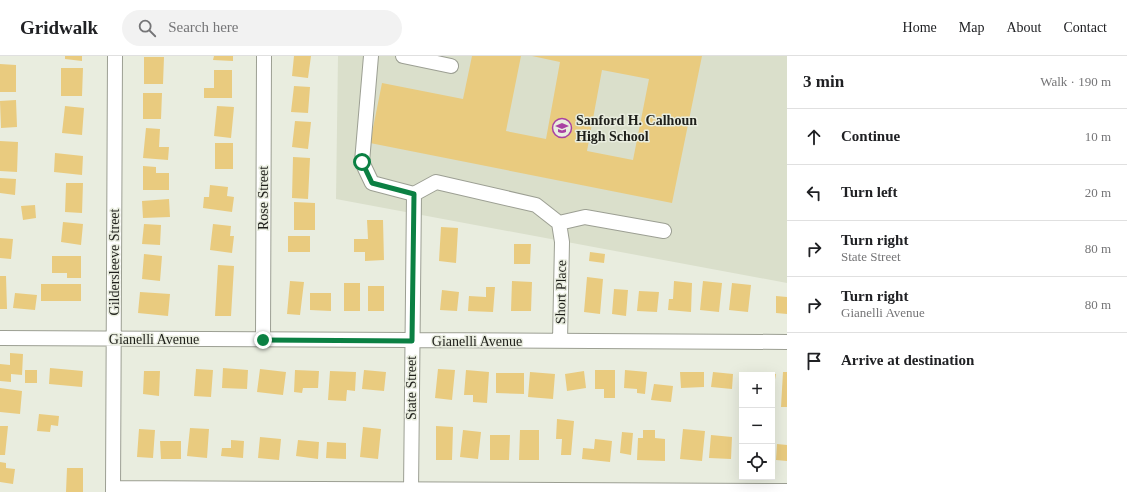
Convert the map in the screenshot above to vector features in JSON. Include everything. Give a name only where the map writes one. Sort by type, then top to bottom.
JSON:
[{"type":"street","name":"Gildersleeve Street","points":[[113,490],[115,56]]},
{"type":"street","name":"Rose Street","points":[[263,340],[264,56]]},
{"type":"street","points":[[371,56],[362,162],[372,183],[414,194],[436,182],[536,205],[559,223],[585,217],[664,231]]},
{"type":"street","points":[[403,56],[451,66]]},
{"type":"street","name":"State Street","points":[[411,491],[414,194]]},
{"type":"street","name":"Short Place","points":[[559,223],[562,242],[560,341]]},
{"type":"street","name":"Gianelli Avenue","points":[[0,338],[787,342]]},
{"type":"street","points":[[113,490],[787,492]]},
{"type":"shaded area","name":"Sanford H. Calhoun High School","points":[[338,56],[787,56],[787,283],[336,199]]},
{"type":"building","points":[[65,56],[82,56],[82,61],[65,59]]},
{"type":"building","points":[[214,56],[233,56],[233,61],[213,60]]},
{"type":"building","points":[[294,56],[311,56],[308,78],[292,76]]},
{"type":"building","points":[[472,56],[521,56],[506,131],[546,139],[560,62],[532,56],[702,56],[672,203],[370,143],[382,83],[463,99]],"holes":[[[602,70],[649,79],[633,160],[587,151]]]},
{"type":"building","points":[[144,57],[164,57],[163,84],[144,84]]},
{"type":"building","points":[[0,64],[16,65],[16,92],[0,92]]},
{"type":"building","points":[[61,68],[83,68],[82,96],[61,96]]},
{"type":"building","points":[[214,70],[232,70],[232,98],[204,98],[204,88],[214,88]]},
{"type":"building","points":[[294,86],[310,87],[308,113],[291,112]]},
{"type":"building","points":[[143,93],[162,93],[161,119],[143,119]]},
{"type":"building","points":[[16,100],[17,127],[1,128],[0,101]]},
{"type":"building","points":[[65,106],[84,108],[82,135],[62,133]]},
{"type":"building","points":[[217,106],[234,107],[231,138],[214,136]]},
{"type":"building","points":[[295,121],[311,122],[308,149],[292,147]]},
{"type":"building","points":[[146,128],[160,129],[159,147],[169,147],[168,160],[143,158]]},
{"type":"building","points":[[0,141],[18,142],[17,172],[0,171]]},
{"type":"building","points":[[215,143],[233,143],[233,169],[215,169]]},
{"type":"building","points":[[55,153],[83,156],[82,175],[54,172]]},
{"type":"building","points":[[293,157],[310,158],[308,199],[292,198]]},
{"type":"building","points":[[143,166],[156,167],[156,173],[169,173],[169,190],[143,190]]},
{"type":"building","points":[[0,178],[16,179],[15,195],[0,193]]},
{"type":"building","points":[[66,183],[83,183],[82,213],[65,212]]},
{"type":"building","points":[[210,185],[228,187],[227,196],[234,197],[232,212],[203,208],[204,197],[209,197]]},
{"type":"building","points":[[169,199],[170,217],[143,218],[142,201]]},
{"type":"building","points":[[294,202],[315,203],[315,230],[294,230]]},
{"type":"building","points":[[35,205],[36,218],[23,220],[21,206]]},
{"type":"building","points":[[367,220],[383,220],[384,260],[365,261],[365,252],[354,252],[354,239],[368,239]]},
{"type":"building","points":[[63,222],[83,224],[81,245],[61,242]]},
{"type":"building","points":[[144,224],[161,225],[160,245],[142,244]]},
{"type":"building","points":[[213,224],[231,226],[230,236],[234,236],[232,253],[210,250]]},
{"type":"building","points":[[441,227],[458,228],[456,263],[439,261]]},
{"type":"building","points":[[288,236],[310,236],[310,252],[288,252]]},
{"type":"building","points":[[0,238],[13,239],[11,259],[0,258]]},
{"type":"building","points":[[514,244],[531,244],[530,264],[514,264]]},
{"type":"building","points":[[590,252],[605,254],[604,263],[589,261]]},
{"type":"building","points":[[144,254],[162,256],[160,281],[142,279]]},
{"type":"building","points":[[52,256],[81,256],[81,278],[67,278],[67,273],[52,273]]},
{"type":"building","points":[[218,265],[234,266],[231,316],[215,316]]},
{"type":"building","points":[[0,276],[6,276],[7,309],[0,309]]},
{"type":"building","points":[[587,277],[603,279],[600,314],[584,312]]},
{"type":"building","points":[[290,281],[304,282],[300,315],[287,314]]},
{"type":"building","points":[[512,281],[532,282],[531,311],[511,311]]},
{"type":"building","points":[[674,281],[692,283],[691,312],[668,310],[669,299],[673,299]]},
{"type":"building","points":[[703,281],[722,283],[719,312],[700,310]]},
{"type":"building","points":[[344,283],[360,283],[360,311],[344,311]]},
{"type":"building","points":[[732,283],[751,285],[748,312],[729,310]]},
{"type":"building","points":[[41,284],[81,284],[81,301],[41,301]]},
{"type":"building","points":[[368,286],[384,286],[384,311],[368,311]]},
{"type":"building","points":[[486,287],[495,287],[493,312],[468,311],[469,296],[486,297]]},
{"type":"building","points":[[614,289],[628,290],[626,316],[612,314]]},
{"type":"building","points":[[442,290],[459,292],[457,311],[440,310]]},
{"type":"building","points":[[639,291],[659,292],[657,312],[637,311]]},
{"type":"building","points":[[140,292],[170,294],[168,316],[138,313]]},
{"type":"building","points":[[15,293],[37,295],[35,310],[13,308]]},
{"type":"building","points":[[310,293],[331,293],[331,311],[310,310]]},
{"type":"building","points":[[776,296],[787,297],[787,314],[776,313]]},
{"type":"building","points":[[10,353],[23,354],[22,375],[11,374],[11,382],[0,381],[0,364],[10,365]]},
{"type":"building","points":[[50,368],[83,371],[82,387],[49,384]]},
{"type":"building","points":[[223,368],[248,370],[247,389],[222,388]]},
{"type":"building","points":[[196,369],[213,370],[211,397],[194,396]]},
{"type":"building","points":[[260,369],[286,372],[283,395],[257,392]]},
{"type":"building","points":[[438,369],[455,370],[452,400],[435,398]]},
{"type":"building","points":[[25,370],[37,370],[37,383],[25,383]]},
{"type":"building","points":[[295,370],[319,371],[318,388],[303,388],[302,393],[294,392]]},
{"type":"building","points":[[364,370],[386,372],[384,391],[362,389]]},
{"type":"building","points":[[466,370],[489,372],[487,403],[473,402],[473,395],[464,395]]},
{"type":"building","points":[[595,370],[615,370],[615,398],[604,398],[604,389],[595,389]]},
{"type":"building","points":[[625,370],[647,372],[645,394],[637,393],[637,389],[624,388]]},
{"type":"building","points":[[144,371],[160,371],[159,396],[143,394]]},
{"type":"building","points":[[330,371],[356,372],[355,391],[347,390],[346,401],[328,400]]},
{"type":"building","points":[[584,371],[586,388],[567,391],[565,374]]},
{"type":"building","points":[[530,372],[555,374],[553,399],[528,397]]},
{"type":"building","points":[[680,372],[704,372],[704,387],[681,388]]},
{"type":"building","points":[[713,372],[733,374],[732,389],[711,387]]},
{"type":"building","points":[[783,372],[787,372],[787,407],[781,407]]},
{"type":"building","points":[[496,373],[524,373],[524,394],[496,393]]},
{"type":"building","points":[[654,384],[673,386],[671,402],[651,400]]},
{"type":"building","points":[[0,388],[22,391],[20,414],[0,412]]},
{"type":"building","points":[[39,414],[59,416],[58,426],[51,425],[50,432],[37,431]]},
{"type":"building","points":[[557,419],[574,421],[571,455],[561,455],[562,439],[556,439]]},
{"type":"building","points":[[0,426],[8,426],[5,455],[0,455]]},
{"type":"building","points":[[436,426],[453,427],[452,460],[436,460]]},
{"type":"building","points":[[363,427],[381,429],[378,459],[360,457]]},
{"type":"building","points":[[190,428],[209,429],[207,458],[187,456]]},
{"type":"building","points":[[139,429],[155,430],[153,458],[137,457]]},
{"type":"building","points":[[683,429],[705,431],[702,461],[680,459]]},
{"type":"building","points":[[463,430],[481,432],[478,459],[460,457]]},
{"type":"building","points":[[520,430],[539,430],[539,460],[519,460]]},
{"type":"building","points":[[643,430],[655,430],[655,438],[665,439],[665,461],[637,460],[638,438],[643,438]]},
{"type":"building","points":[[622,432],[633,433],[631,455],[620,453]]},
{"type":"building","points":[[490,435],[510,435],[509,460],[490,460]]},
{"type":"building","points":[[711,435],[732,437],[731,459],[709,458]]},
{"type":"building","points":[[260,437],[281,439],[279,460],[258,458]]},
{"type":"building","points":[[595,439],[612,441],[610,462],[582,459],[583,448],[594,449]]},
{"type":"building","points":[[231,440],[244,441],[243,458],[221,456],[222,448],[231,448]]},
{"type":"building","points":[[298,440],[319,442],[318,459],[296,456]]},
{"type":"building","points":[[160,441],[181,441],[181,459],[161,459]]},
{"type":"building","points":[[327,442],[346,443],[346,459],[326,458]]},
{"type":"building","points":[[777,444],[787,445],[787,461],[776,460]]},
{"type":"building","points":[[0,462],[6,463],[6,468],[15,469],[13,484],[0,482]]},
{"type":"building","points":[[67,468],[83,468],[83,492],[66,492]]},
{"type":"place","name":"Sanford H. Calhoun High School","points":[[562,128]]},
{"type":"route","points":[[263,340],[412,341],[414,194],[372,183],[362,162]]}]
